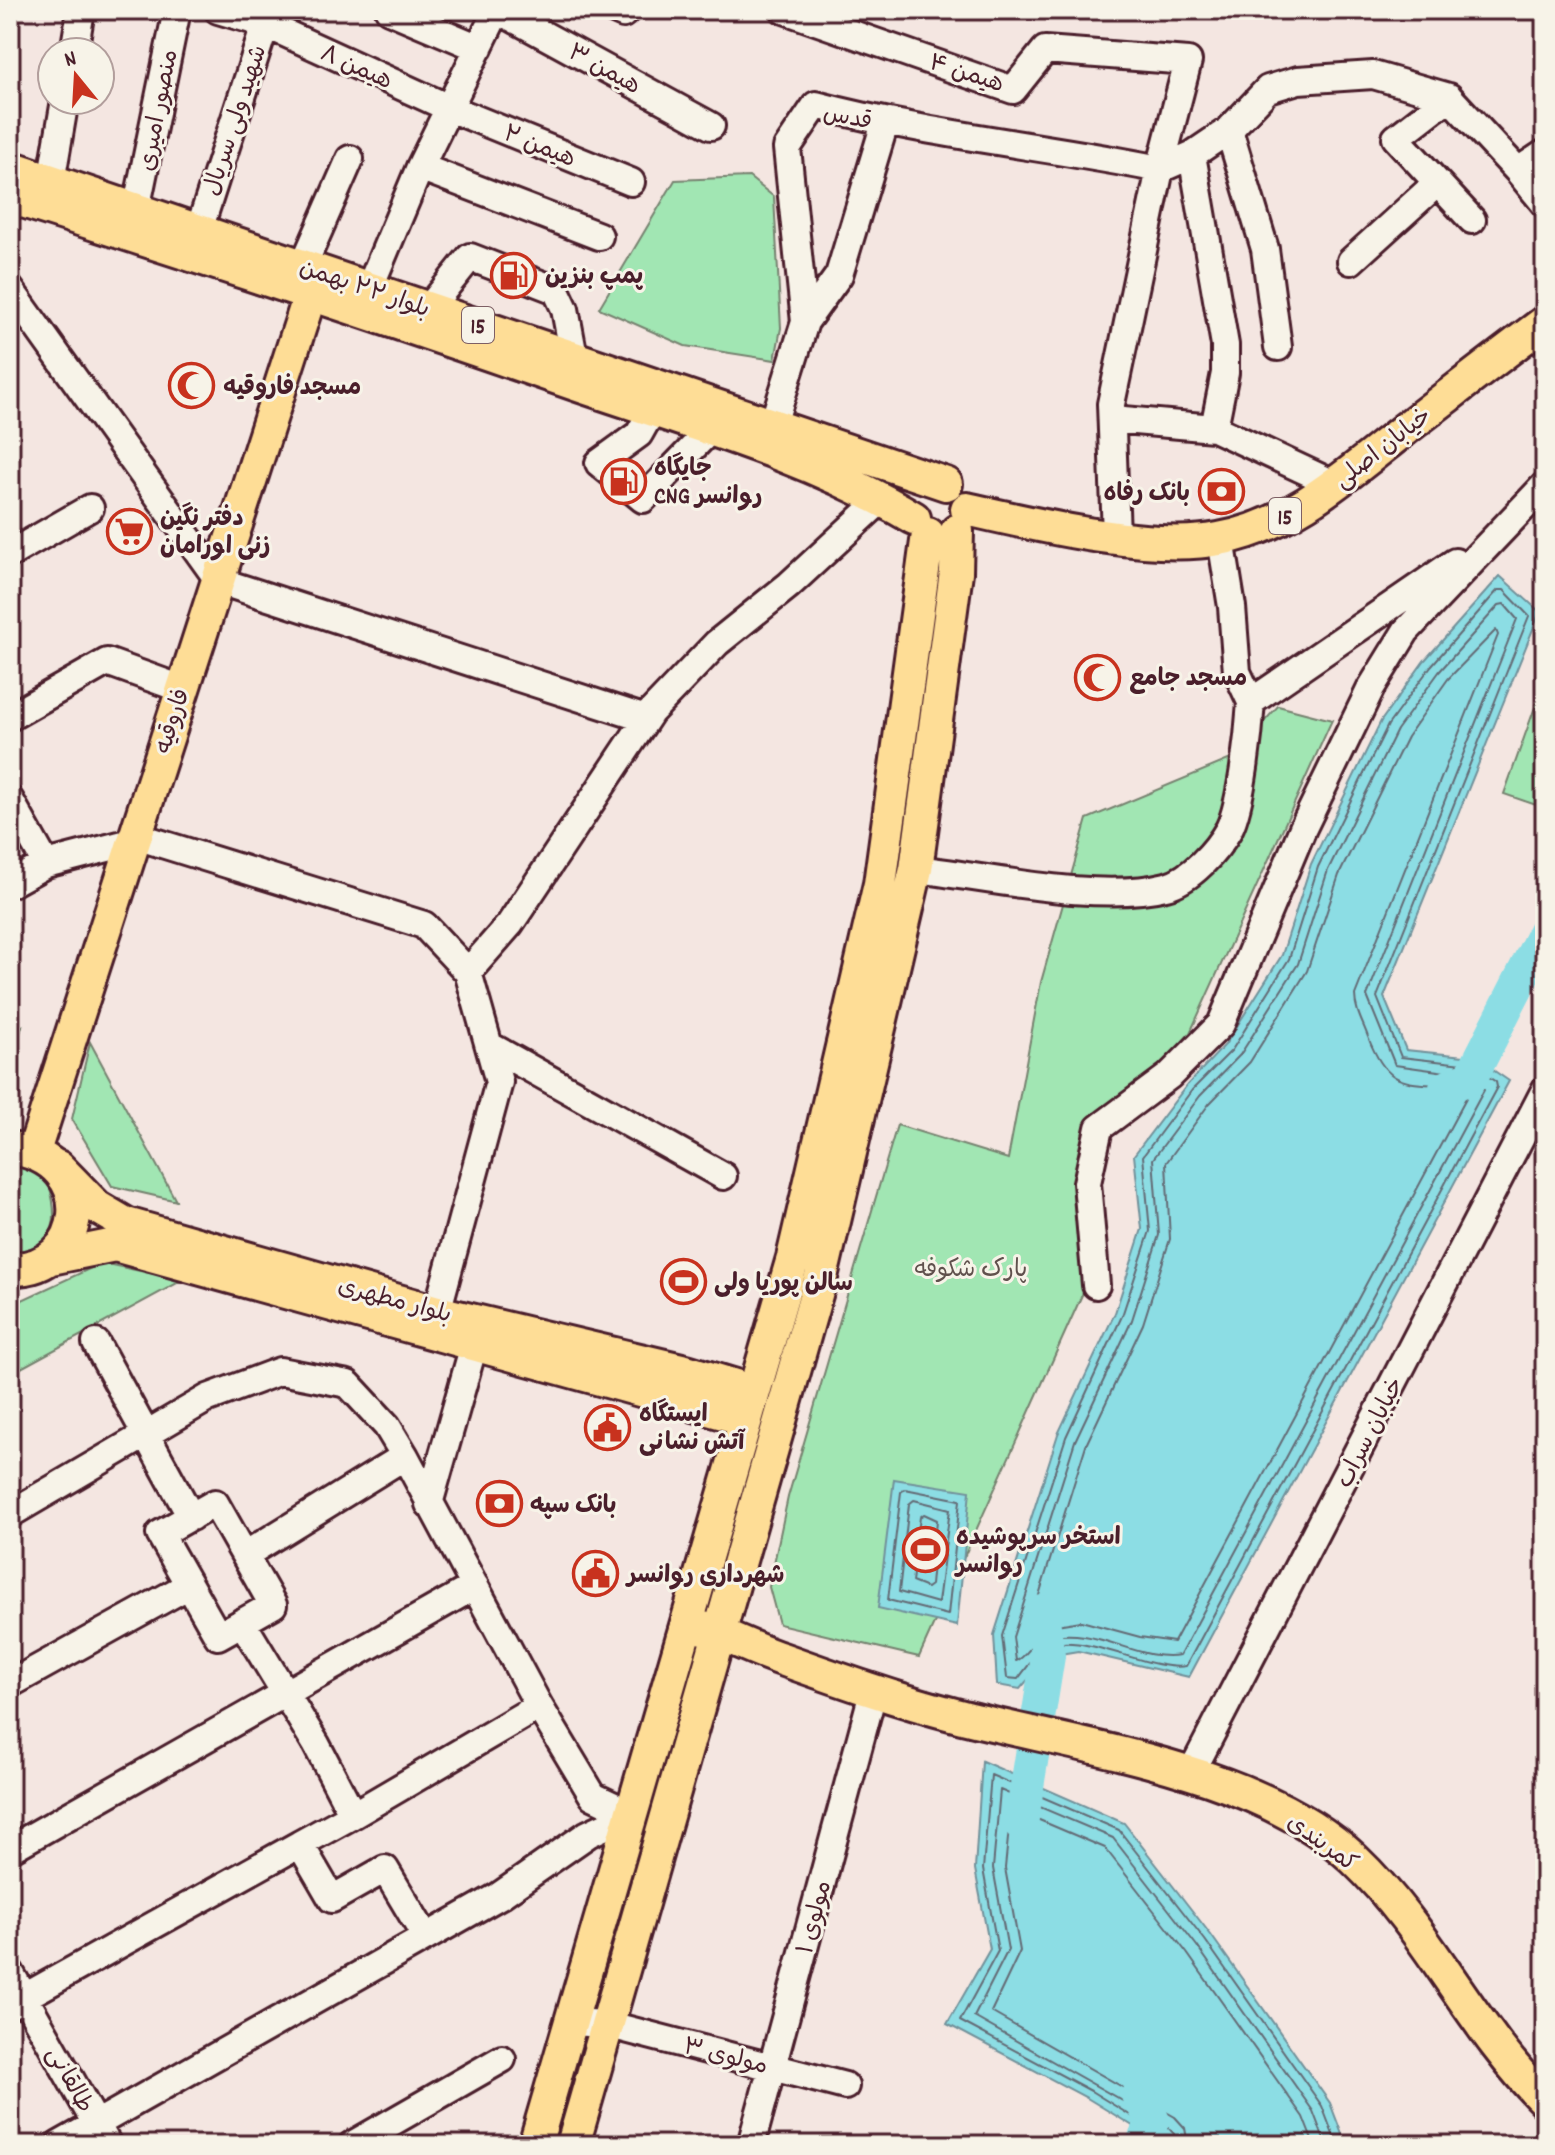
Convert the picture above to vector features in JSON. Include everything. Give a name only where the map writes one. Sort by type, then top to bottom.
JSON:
[{"type":"main road","name":"بلوار ۲۲ بهمن","points":[[10,167],[199,230],[307,279],[653,409],[712,428],[942,523]]},
{"type":"main road","name":"بلوار ۲۲ بهمن","points":[[10,197],[307,279],[369,289],[946,484]]},
{"type":"main road","name":"فاروقیه","points":[[34,1156],[132,839],[219,581],[307,279]]},
{"type":"main road","name":"خیابان اصلی","points":[[942,523],[1050,527],[1170,542],[1221,539],[1260,529],[1298,510],[1334,484],[1545,322]]},
{"type":"main road","points":[[535,2145],[793,1258],[880,884],[942,523],[961,493],[946,484],[923,491],[915,503],[942,523],[956,572],[916,869],[821,1277],[573,2145]]},
{"type":"main road","points":[[34,1156],[72,1189],[75,1214],[67,1239],[51,1258]]},
{"type":"main road","name":"بلوار مطهری","points":[[34,1156],[97,1207],[126,1224],[437,1312],[686,1371],[748,1405]]},
{"type":"main road","points":[[809,1190],[840,1198]]},
{"type":"main road","name":"بلوار مطهری","points":[[10,1269],[25,1270],[51,1258],[115,1245],[474,1345],[748,1405]]},
{"type":"main road","name":"کمربندی","points":[[685,1622],[778,1658],[874,1689],[1191,1773],[1260,1801],[1307,1826],[1353,1859],[1404,1917],[1505,2056],[1545,2101]]},
{"type":"street","points":[[77,36],[81,10]]},
{"type":"street","name":"منصور امیری","points":[[136,210],[177,10]]},
{"type":"street","name":"هیمن ۸","points":[[218,10],[268,17],[449,108]]},
{"type":"street","points":[[389,10],[479,48]]},
{"type":"street","points":[[369,289],[420,167],[498,10]]},
{"type":"street","name":"هیمن ۳","points":[[498,10],[711,126]]},
{"type":"street","points":[[614,10],[623,14],[627,10]]},
{"type":"street","name":"هیمن ۴","points":[[784,10],[1013,90],[1045,50],[1188,61],[1160,169]]},
{"type":"street","name":"شهید ولی سریال","points":[[199,230],[268,17]]},
{"type":"street","points":[[1116,535],[1111,404],[1160,169],[1192,155],[1229,130],[1268,89],[1298,80],[1373,75],[1449,97],[1545,204]]},
{"type":"street","points":[[1449,97],[1396,138],[1472,220]]},
{"type":"street","name":"قدس","points":[[773,424],[805,322],[787,148],[816,105],[885,123],[1050,147],[1160,169]]},
{"type":"street","name":"هیمن ۲","points":[[449,108],[631,182]]},
{"type":"street","points":[[51,182],[62,116]]},
{"type":"street","points":[[805,322],[839,275],[885,123]]},
{"type":"street","points":[[1229,130],[1265,249],[1278,347]]},
{"type":"street","points":[[1518,171],[1545,153]]},
{"type":"street","points":[[1192,155],[1225,345],[1225,373],[1214,428]]},
{"type":"street","points":[[307,279],[350,159]]},
{"type":"street","points":[[420,167],[599,236]]},
{"type":"street","points":[[1351,261],[1437,183]]},
{"type":"street","points":[[429,308],[470,257],[556,290],[565,309],[574,357]]},
{"type":"street","points":[[10,289],[219,581],[646,719]]},
{"type":"street","points":[[653,409],[639,434],[599,463],[643,499],[712,428]]},
{"type":"street","points":[[1112,419],[1214,428],[1334,484]]},
{"type":"street","points":[[1096,1285],[1087,1183],[1099,1128],[1169,1076],[1221,1024],[1303,828],[1371,688],[1406,631],[1545,485]]},
{"type":"street","points":[[468,972],[510,924],[646,719],[717,643],[789,585],[882,499]]},
{"type":"street","points":[[10,554],[90,508]]},
{"type":"street","points":[[1251,702],[1501,530]]},
{"type":"street","points":[[916,869],[1076,889],[1130,890],[1169,885],[1203,863],[1229,828],[1248,744],[1251,702],[1237,672],[1232,607],[1221,539]]},
{"type":"street","points":[[10,717],[107,662],[182,689]]},
{"type":"street","points":[[10,800],[46,864]]},
{"type":"street","points":[[10,884],[46,864],[132,839],[424,925],[468,972],[499,1082],[437,1312]]},
{"type":"street","points":[[490,1046],[723,1176]]},
{"type":"street","name":"خیابان سراب","points":[[1191,1773],[1545,1090]]},
{"type":"street","points":[[96,1343],[191,1517]]},
{"type":"street","points":[[429,1504],[474,1345]]},
{"type":"street","points":[[10,1514],[208,1398],[280,1371],[348,1384],[387,1426],[405,1456],[539,1706],[593,1796],[631,1814]]},
{"type":"street","points":[[245,1555],[405,1456]]},
{"type":"street","points":[[215,1503],[245,1555],[273,1605],[218,1636],[160,1534],[215,1503]]},
{"type":"street","points":[[10,1684],[189,1585]]},
{"type":"street","points":[[10,1849],[475,1586]]},
{"type":"street","points":[[242,1622],[287,1694],[353,1815]]},
{"type":"street","name":"مولوی ۱","points":[[751,2145],[874,1689]]},
{"type":"street","points":[[17,2001],[353,1815],[539,1706]]},
{"type":"street","points":[[59,2145],[102,2135],[425,1936],[499,1896],[588,1834],[631,1814]]},
{"type":"street","points":[[300,1844],[332,1899],[385,1869],[425,1936]]},
{"type":"street","name":"طالقانی","points":[[10,1972],[17,2001],[102,2135]]},
{"type":"street","name":"مولوی ۳","points":[[571,2022],[606,2024],[845,2086]]},
{"type":"street","points":[[352,2145],[502,2059]]},
{"type":"green space","points":[[749,177],[774,197],[781,328],[775,360],[685,346],[599,308],[675,180]]},
{"type":"green space","points":[[1545,679],[1545,808],[1504,794]]},
{"type":"green space","name":"پارک شکوفه","points":[[1278,706],[1332,720],[1190,1033],[1079,1157],[1095,1266],[919,1657],[779,1624],[769,1587],[788,1497],[897,1125],[1008,1159],[1041,982],[1087,819],[1231,759]]},
{"type":"green space","points":[[22,1026],[10,1071],[10,1033]]},
{"type":"green space","points":[[90,1042],[176,1201],[112,1186],[72,1119]]},
{"type":"green space","points":[[10,1164],[40,1172],[53,1201],[54,1219],[50,1233],[41,1244],[20,1256],[10,1254]]},
{"type":"green space","points":[[102,1263],[183,1280],[10,1374],[10,1327],[22,1300]]},
{"type":"water","points":[[1500,576],[1540,612],[1384,997],[1406,1050],[1474,1057],[1509,1081],[1189,1677],[1078,1651],[1048,1656],[1020,1689],[997,1685],[994,1635],[1058,1434],[1115,1313],[1142,1229],[1134,1155],[1187,1085],[1225,1045],[1282,955],[1311,864],[1381,721],[1424,661]]},
{"type":"water","name":"استخر سرپوشیده روانسر","points":[[894,1479],[970,1491],[957,1626],[878,1608]]},
{"type":"water","points":[[982,1761],[1124,1823],[1211,1935],[1330,2103],[1346,2145],[1164,2145],[1087,2098],[947,2024],[990,1949],[975,1869]]},
{"type":"waterway","points":[[1446,1088],[1471,1077],[1545,931]]},
{"type":"waterway","points":[[1021,1824],[1048,1656],[1042,1612]]},
{"type":"waterway","points":[[1138,2095],[1153,2121],[1142,2145]]},
{"type":"place","name":"پمپ بنزین","points":[[514,275]]},
{"type":"place","name":"مسجد فاروقیه","points":[[192,386]]},
{"type":"place","name":"جایگاه CNG روانسر","points":[[623,481]]},
{"type":"place","name":"بانک رفاه","points":[[1221,492]]},
{"type":"place","name":"دفتر نگین زنی اورامان","points":[[129,531]]},
{"type":"place","name":"مسجد جامع","points":[[1098,677]]},
{"type":"place","name":"سالن پوریا ولی","points":[[683,1282]]},
{"type":"place","name":"ایستگاه آتش نشانی","points":[[608,1427]]},
{"type":"place","name":"بانک سپه","points":[[499,1504]]},
{"type":"place","name":"استخر سرپوشیده روانسر","points":[[925,1550]]},
{"type":"place","name":"شهرداری روانسر","points":[[596,1574]]}]
